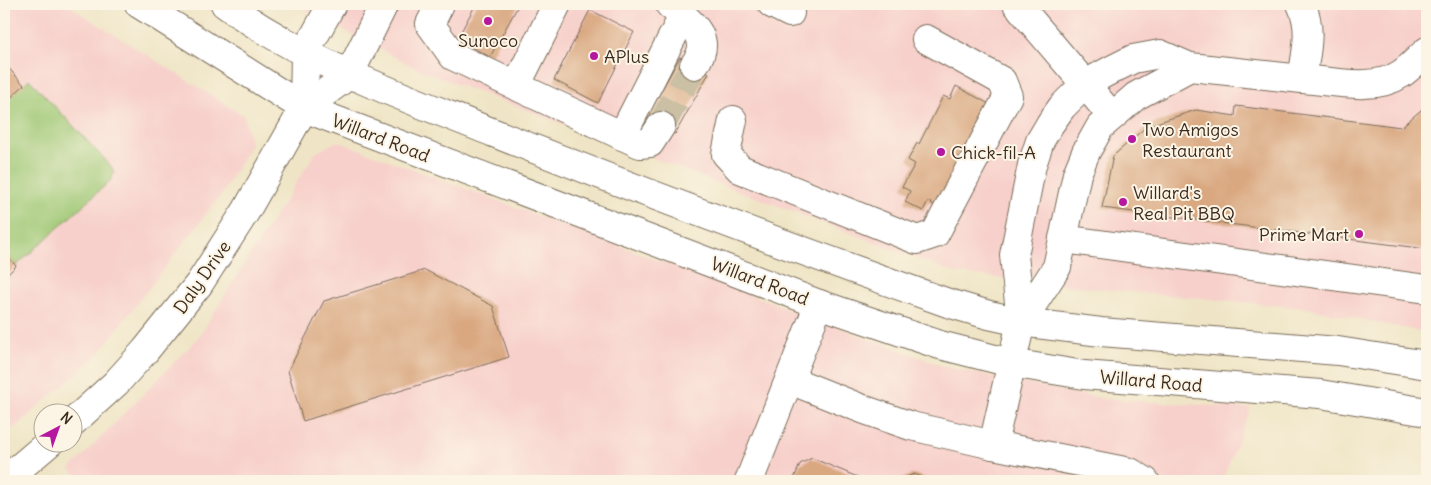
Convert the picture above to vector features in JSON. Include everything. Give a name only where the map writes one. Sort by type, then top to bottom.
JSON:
[{"type":"main road","name":"Willard Road","points":[[139,4],[304,108],[549,203],[819,304],[940,345],[1011,363],[1084,375],[1320,394],[1427,412]]},
{"type":"main road","points":[[225,4],[305,53],[349,75],[575,165],[882,280],[989,316],[1101,332],[1338,351],[1427,365]]},
{"type":"main road","points":[[305,53],[332,4]]},
{"type":"main road","points":[[349,75],[384,4]]},
{"type":"main road","points":[[440,4],[430,24],[453,56],[640,144],[650,143],[661,126]]},
{"type":"main road","points":[[516,86],[557,4]]},
{"type":"main road","points":[[1017,4],[1112,116]]},
{"type":"main road","points":[[1301,4],[1306,15],[1309,32],[1302,79]]},
{"type":"main road","points":[[622,136],[676,10],[695,26],[702,41],[701,56],[694,65]]},
{"type":"main road","points":[[733,120],[726,154],[740,169],[917,240],[935,234],[1008,96],[1002,81],[926,39]]},
{"type":"main road","points":[[1021,322],[1014,255],[1032,165],[1040,141],[1050,124],[1062,107],[1085,84],[1133,59],[1160,54],[1190,67],[1302,79],[1372,84],[1389,80],[1402,74],[1427,51]]},
{"type":"main road","name":"Daly Drive","points":[[304,108],[305,53]]},
{"type":"main road","points":[[993,445],[1021,322],[1057,266],[1077,174],[1086,152],[1100,127],[1136,96],[1190,67]]},
{"type":"main road","name":"Daly Drive","points":[[82,414],[116,383],[146,351],[199,284],[246,211],[304,108],[349,75]]},
{"type":"main road","points":[[1064,239],[1427,289]]},
{"type":"main road","points":[[749,481],[819,304]]},
{"type":"main road","points":[[790,380],[912,426],[993,445],[1130,472],[1145,481]]},
{"type":"main road","points":[[17,477],[41,452]]},
{"type":"shaded area","points":[[4,4],[70,4],[77,11],[244,116],[251,144],[223,192],[95,358],[44,402],[32,402],[32,412],[4,436]]},
{"type":"shaded area","points":[[294,4],[1427,4],[1427,333],[1307,308],[1089,288],[955,273],[420,70]]},
{"type":"shaded area","points":[[337,141],[946,367],[1105,399],[1251,408],[1222,481],[82,481],[70,469],[198,338],[315,153]]},
{"type":"green space","points":[[29,79],[110,165],[114,172],[111,180],[16,266],[4,252],[4,104]]},
{"type":"building","name":"Sunoco","points":[[476,4],[519,4],[490,57],[457,39]]},
{"type":"building","name":"APlus","points":[[590,10],[634,32],[598,103],[554,80]]},
{"type":"building","points":[[680,57],[709,73],[675,134],[646,118]]},
{"type":"building","points":[[4,63],[24,85],[4,104]]},
{"type":"building","name":"Chick-fil-A","points":[[956,86],[991,105],[938,208],[928,201],[923,211],[905,202],[910,191],[902,187],[915,164],[908,160],[917,143],[919,144],[943,96],[950,99]]},
{"type":"building","points":[[1427,105],[1427,249],[1102,208],[1113,156],[1147,126],[1196,110],[1235,116],[1236,106],[1401,127]]},
{"type":"building","points":[[4,252],[16,266],[4,278]]},
{"type":"building","points":[[425,270],[493,306],[509,357],[303,421],[288,371],[324,301]]},
{"type":"building","points":[[812,458],[867,481],[793,481],[800,464]]},
{"type":"building","points":[[914,474],[933,481],[897,481]]},
{"type":"tunnel","points":[[661,126],[694,65]]},
{"type":"place","name":"Sunoco","points":[[488,21]]},
{"type":"place","name":"APlus","points":[[594,56]]},
{"type":"place","name":"Two Amigos Restaurant","points":[[1132,139]]},
{"type":"place","name":"Chick-fil-A","points":[[941,152]]},
{"type":"place","name":"Willard's Real Pit BBQ","points":[[1123,202]]},
{"type":"place","name":"Prime Mart","points":[[1359,234]]}]
